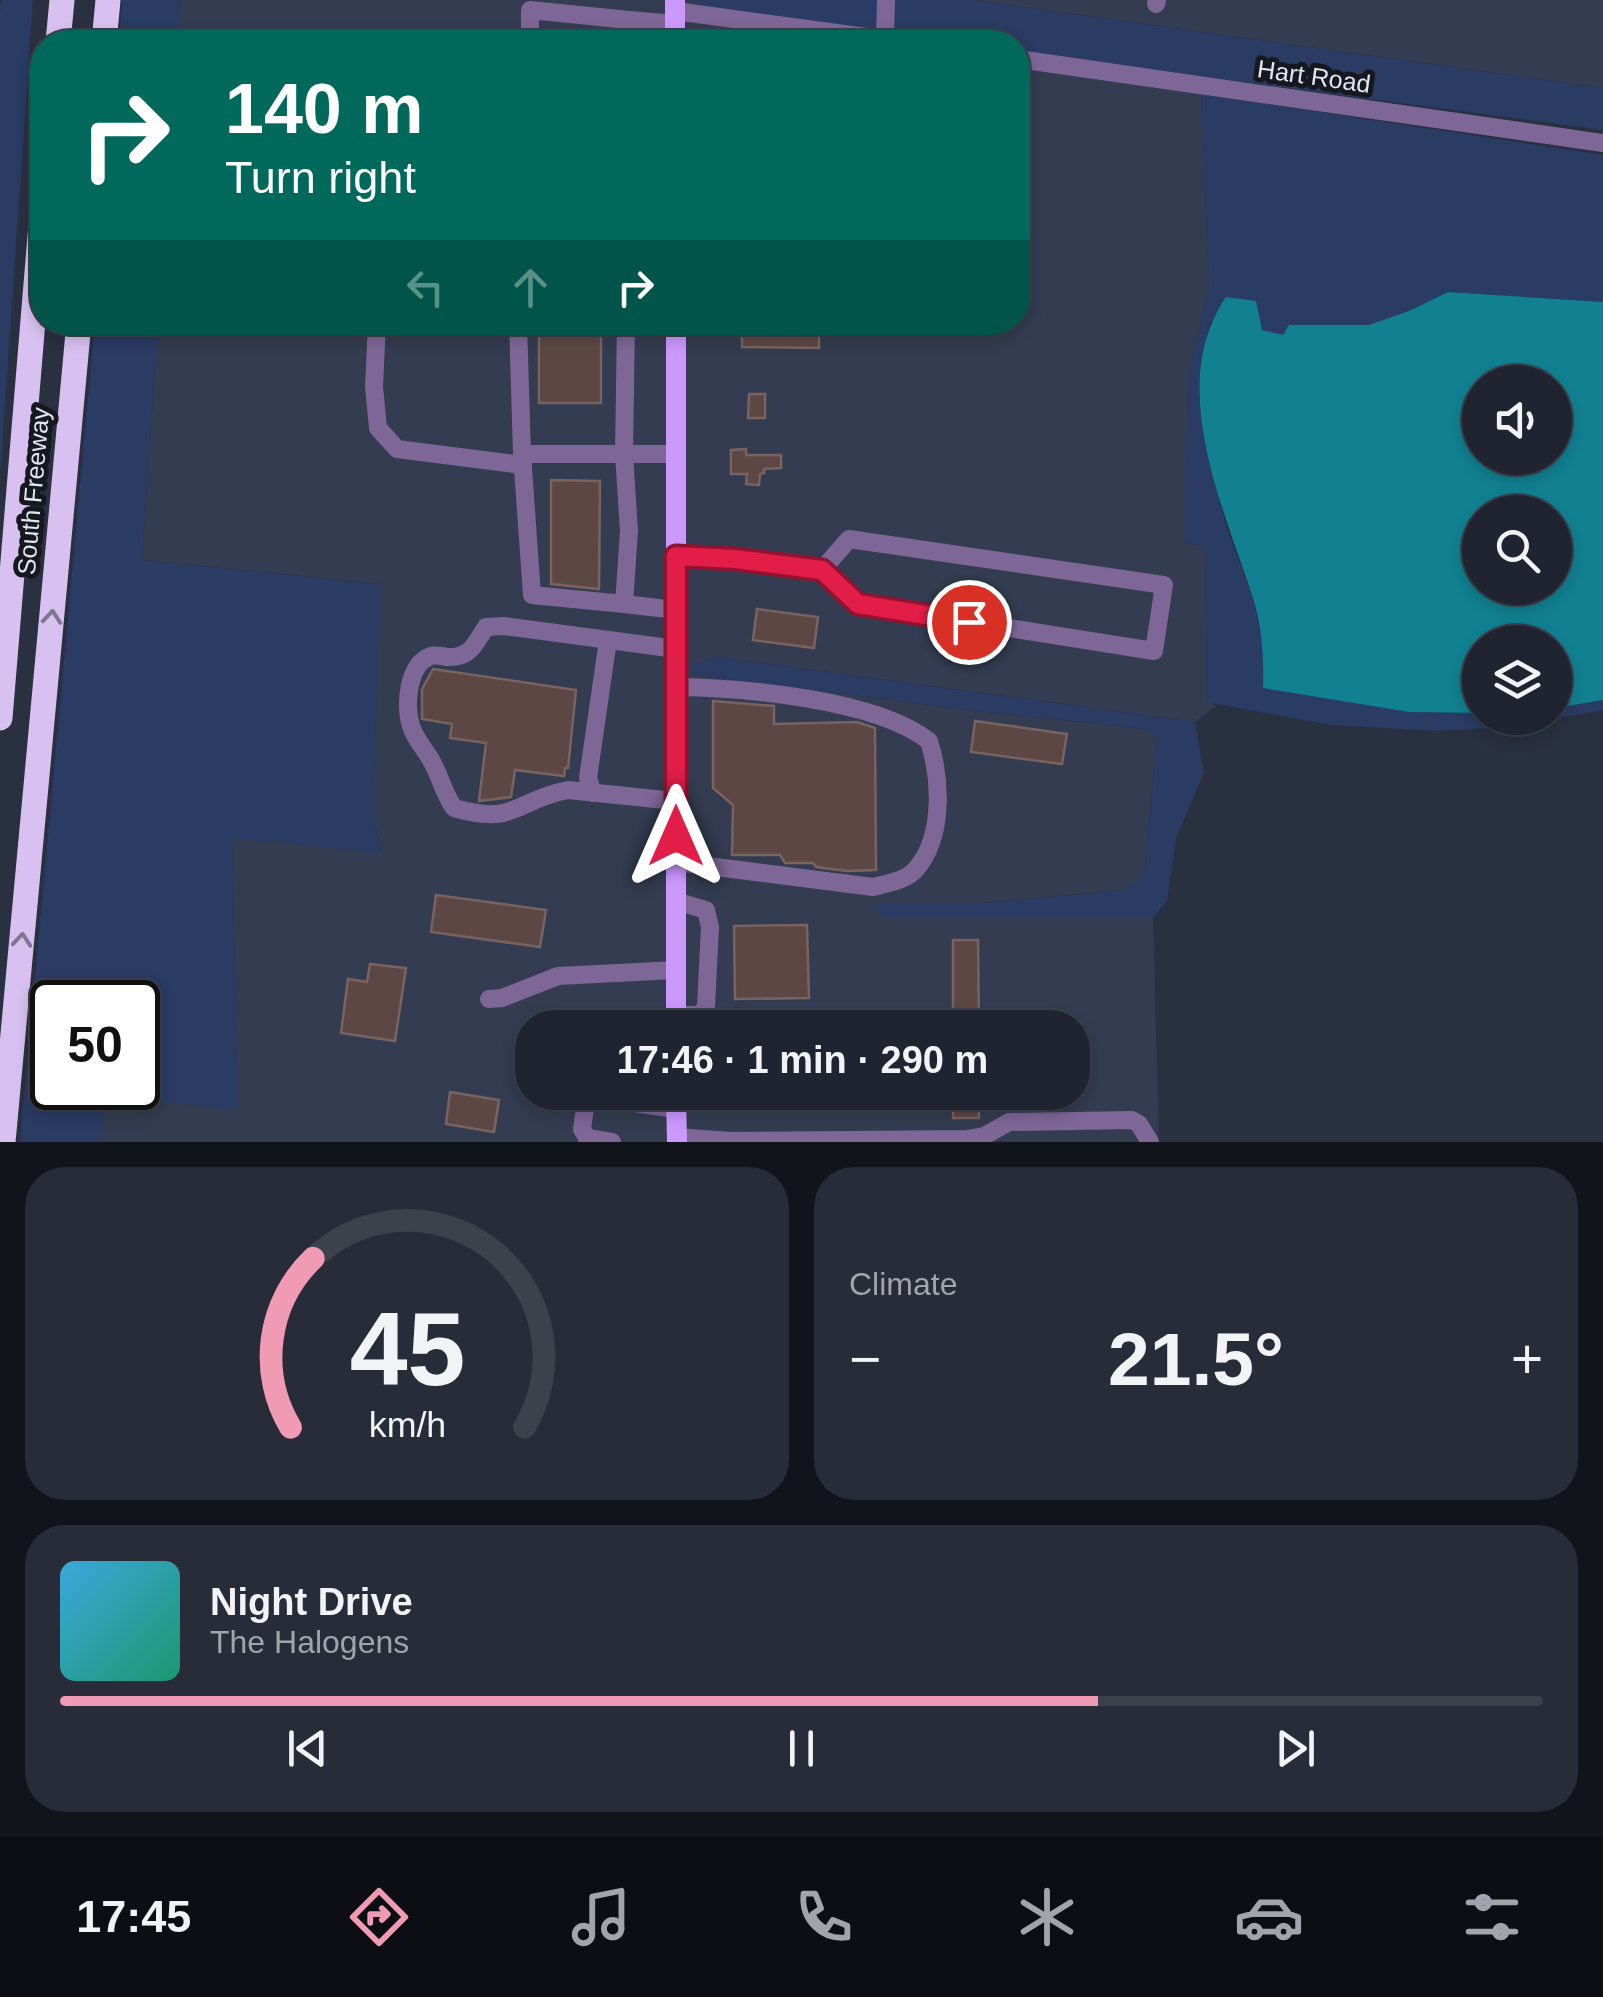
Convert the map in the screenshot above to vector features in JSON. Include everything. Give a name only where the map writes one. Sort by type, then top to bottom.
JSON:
[{"type":"highway","points":[[59,30],[62,0]]},
{"type":"highway","points":[[105,30],[108,0]]},
{"type":"highway","name":"South Freeway","points":[[0,718],[32,335]]},
{"type":"highway","name":"South Freeway","points":[[3,1142],[77,335]]},
{"type":"main road","points":[[676,335],[676,1010]]},
{"type":"main road","points":[[676,1110],[676,1140]]},
{"type":"street","points":[[886,0],[892,30]]},
{"type":"street","points":[[530,30],[530,10],[629,20],[676,19],[769,30]]},
{"type":"street","points":[[629,20],[629,30]]},
{"type":"street","name":"Hart Road","points":[[1030,61],[1603,143]]},
{"type":"street","points":[[376,335],[374,388],[378,428],[397,449],[522,459],[676,454]]},
{"type":"street","points":[[518,335],[532,596],[676,610]]},
{"type":"street","points":[[624,604],[629,531],[624,454],[626,335]]},
{"type":"street","points":[[676,556],[822,570],[858,604],[1154,651],[1164,585],[849,539],[822,570]]},
{"type":"street","points":[[676,648],[504,626],[486,628],[472,652],[460,658],[432,655],[418,665],[408,701],[410,724],[454,808],[484,817],[506,814],[568,790],[676,801]]},
{"type":"street","points":[[593,792],[588,778],[608,640]]},
{"type":"street","points":[[676,687],[777,694],[875,713],[908,725],[929,741],[940,806],[916,869],[902,880],[873,887],[676,862]]},
{"type":"street","points":[[676,902],[706,910],[710,927],[709,994],[703,1010]]},
{"type":"street","points":[[489,999],[502,998],[558,976],[676,970]]},
{"type":"street","points":[[585,1110],[582,1129],[587,1138],[612,1142]]},
{"type":"street","points":[[676,1140],[967,1139],[984,1136],[1009,1122],[1132,1120],[1150,1142]]},
{"type":"shaded area","points":[[1,0],[33,0],[0,477]]},
{"type":"shaded area","points":[[122,0],[181,0],[179,30],[120,30]]},
{"type":"shaded area","points":[[181,0],[694,0],[708,7],[866,30],[179,30]]},
{"type":"shaded area","points":[[694,0],[974,0],[1603,88],[1603,130],[1030,54],[1030,30],[866,30],[708,7]]},
{"type":"shaded area","points":[[974,0],[1603,0],[1603,88]]},
{"type":"shaded area","points":[[1030,55],[1201,94],[1209,286],[1188,379],[1185,543],[1205,546],[1207,701],[1217,706],[1195,722],[718,657],[691,666],[691,674],[1147,729],[1157,736],[1145,868],[1139,881],[1125,890],[983,903],[875,903],[883,918],[1153,918],[1159,1142],[99,1142],[102,1110],[160,1110],[160,1100],[238,1110],[232,837],[381,852],[373,814],[379,584],[142,560],[157,335],[1030,335]]},
{"type":"shaded area","points":[[1201,94],[1603,155],[1603,302],[1448,292],[1369,325],[1290,325],[1284,336],[1210,321],[1200,379],[1203,435],[1226,526],[1253,598],[1264,653],[1263,688],[1409,712],[1462,713],[1462,730],[1330,725],[1207,702],[1205,547],[1184,542],[1188,379],[1209,286]]},
{"type":"shaded area","points":[[1448,292],[1603,302],[1603,700],[1572,705],[1572,625],[1462,625],[1462,713],[1409,712],[1263,688],[1262,641],[1255,607],[1206,446],[1200,406],[1201,368],[1209,331],[1226,297],[1256,301],[1262,330],[1283,335],[1289,325],[1369,325]]},
{"type":"shaded area","points":[[94,335],[157,335],[142,560],[380,584],[373,814],[381,853],[232,838],[238,1111],[160,1101],[160,980],[35,980]]},
{"type":"shaded area","points":[[718,657],[1195,722],[1204,773],[1176,838],[1167,901],[1153,918],[883,918],[874,903],[983,903],[1125,890],[1139,881],[1145,868],[1157,737],[1147,729],[691,674],[691,666]]},
{"type":"shaded area","points":[[1603,700],[1603,710],[1572,716],[1572,705]]},
{"type":"shaded area","points":[[30,1033],[30,1110],[103,1110],[99,1142],[20,1142]]},
{"type":"building","points":[[539,335],[601,335],[601,403],[539,403]]},
{"type":"building","points":[[742,335],[819,335],[819,348],[742,347]]},
{"type":"building","points":[[749,394],[765,394],[765,418],[748,418]]},
{"type":"building","points":[[746,449],[746,455],[781,455],[781,468],[764,469],[759,485],[746,484],[747,474],[731,474],[731,450]]},
{"type":"building","points":[[551,480],[600,481],[599,589],[551,584]]},
{"type":"building","points":[[757,609],[818,617],[814,648],[753,640]]},
{"type":"building","points":[[433,669],[576,690],[564,776],[515,770],[511,797],[479,801],[486,743],[450,738],[452,724],[422,719],[422,689]]},
{"type":"building","points":[[713,701],[774,706],[774,724],[857,722],[875,728],[876,870],[847,871],[816,867],[813,863],[785,863],[780,855],[732,855],[733,805],[713,788]]},
{"type":"building","points":[[975,721],[1067,734],[1062,764],[971,752]]},
{"type":"building","points":[[436,895],[546,910],[540,947],[431,932]]},
{"type":"building","points":[[807,925],[809,998],[735,999],[734,926]]},
{"type":"building","points":[[953,940],[978,940],[979,1010],[953,1010]]},
{"type":"building","points":[[370,964],[406,968],[395,1041],[341,1033],[348,979],[367,982]]},
{"type":"building","points":[[450,1092],[499,1100],[494,1132],[446,1124]]},
{"type":"building","points":[[953,1110],[979,1110],[979,1118],[953,1118]]},
{"type":"route","points":[[676,836],[676,556],[822,570],[858,604],[969,622]]}]
